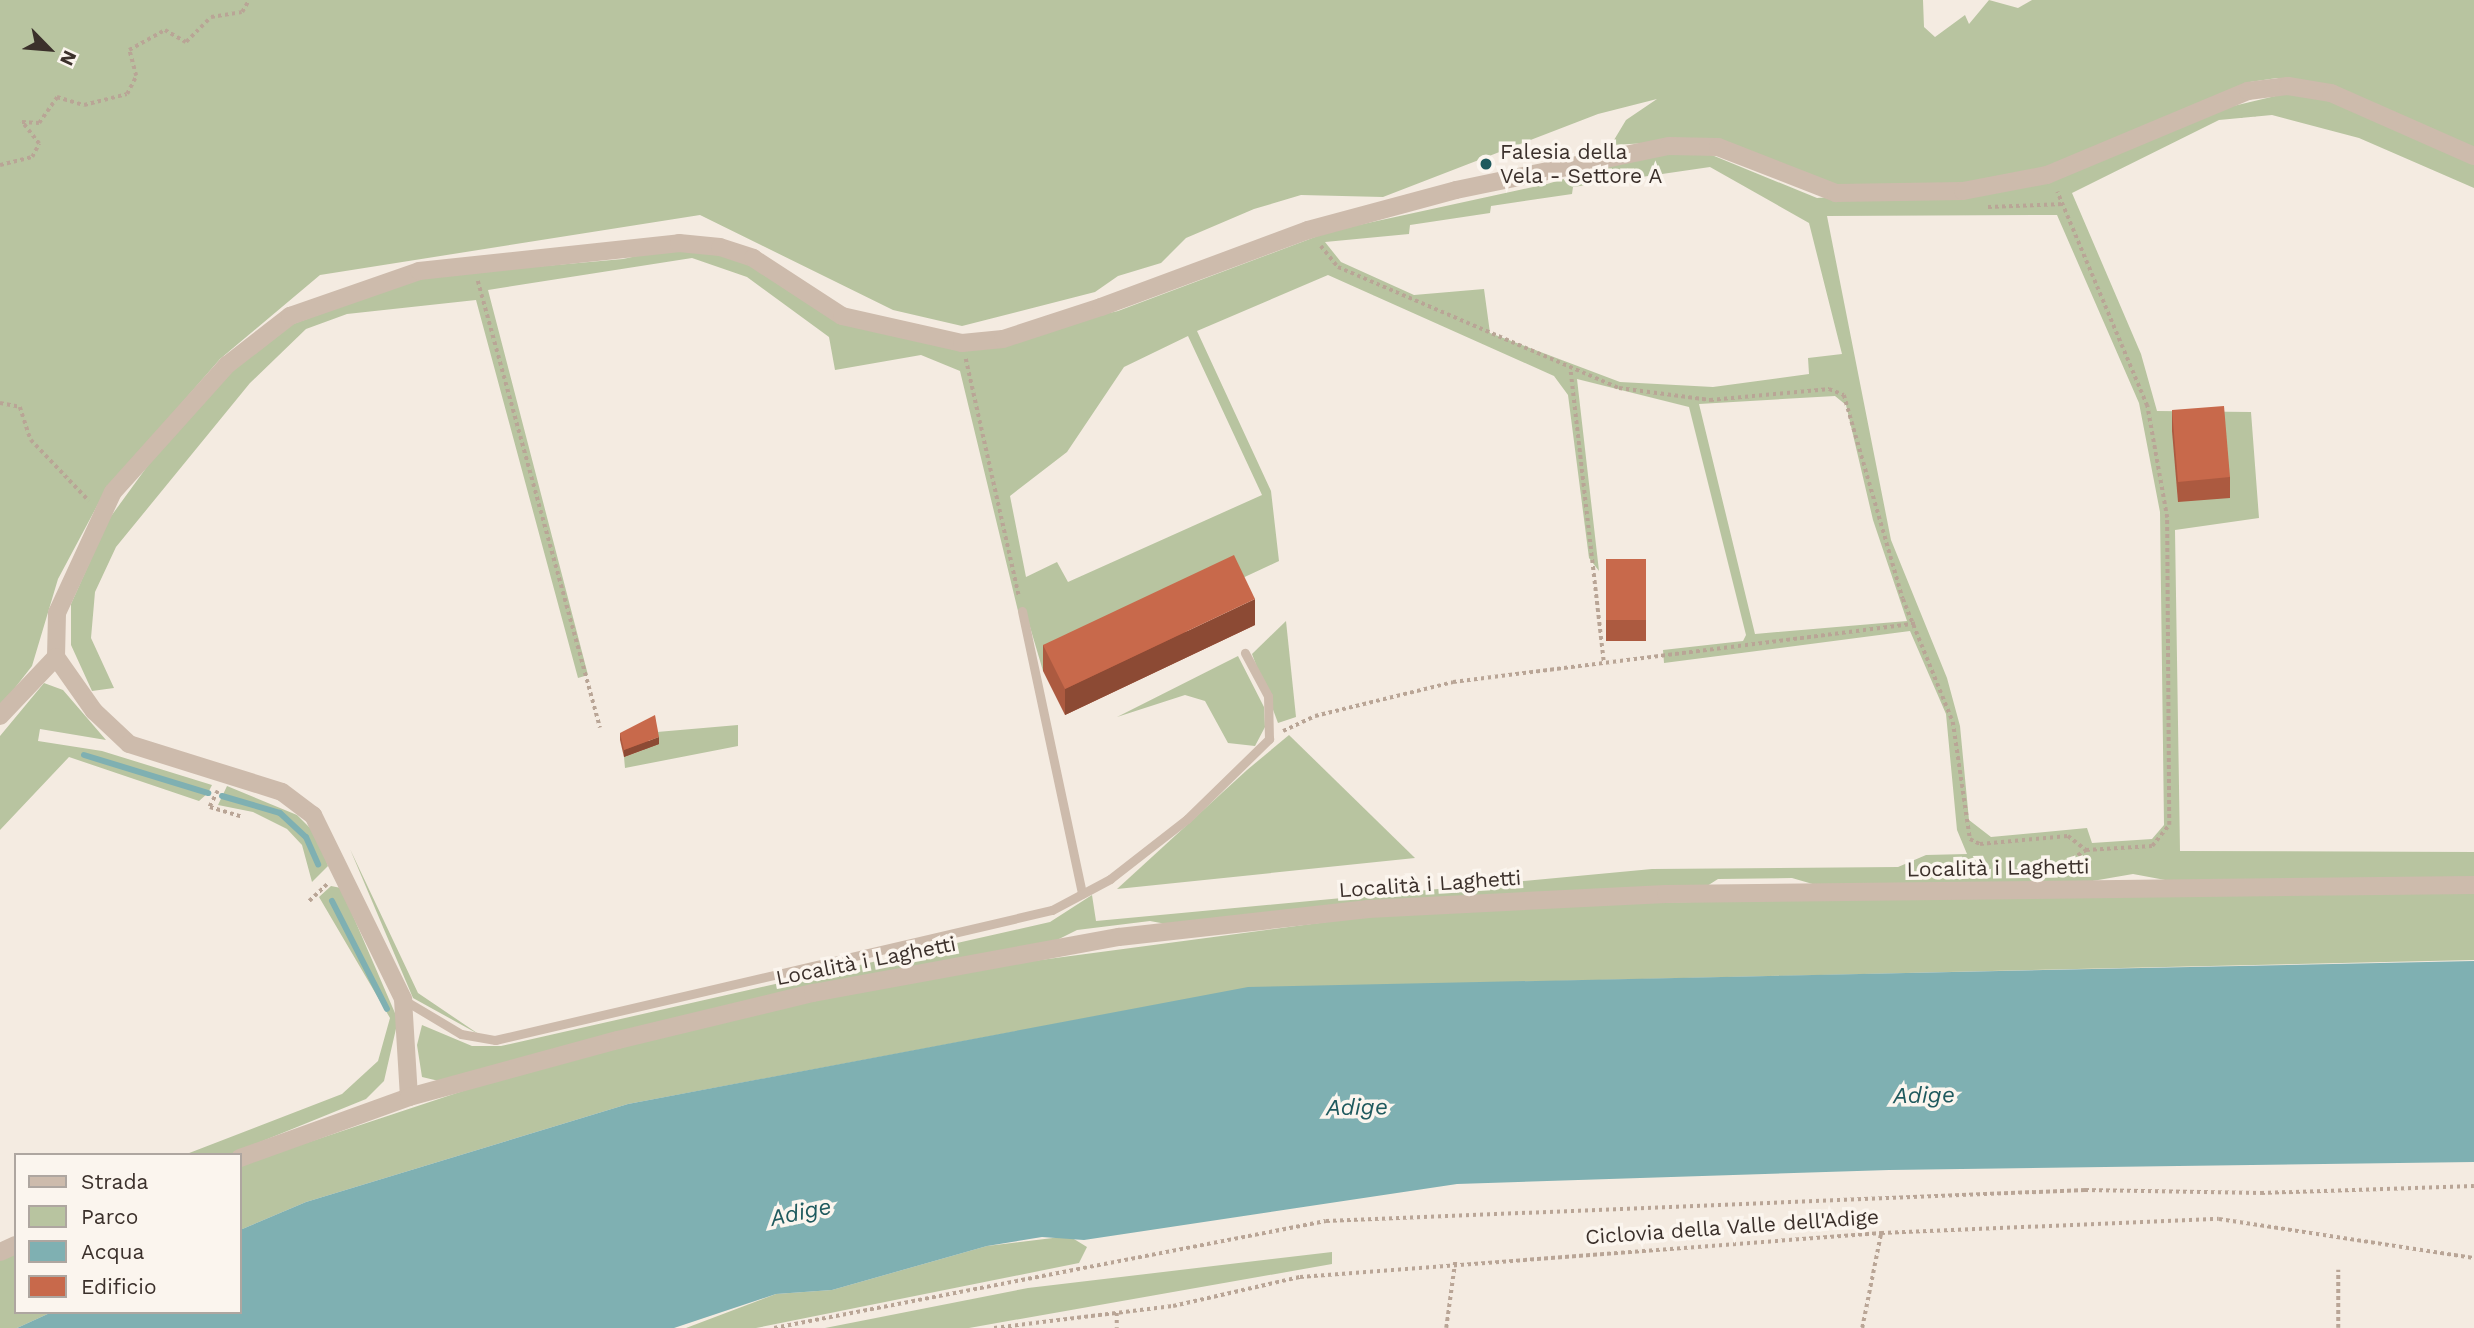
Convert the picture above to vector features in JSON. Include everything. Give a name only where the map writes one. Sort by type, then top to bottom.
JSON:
[{"type":"street","points":[[242,1157],[409,1097],[402,999],[313,816],[282,792],[129,744],[94,712],[56,657],[57,613],[98,519],[113,492],[264,333],[313,305],[383,282],[474,264],[679,243],[720,247],[753,258],[842,316],[962,343],[1003,339],[1101,307],[1308,230],[1456,190],[1669,146],[1718,147],[1836,193],[1963,191],[2047,175],[2248,91],[2288,86],[2331,93],[2474,156]]},
{"type":"street","points":[[0,716],[56,657]]},
{"type":"street","name":"Località i Laghetti","points":[[409,1097],[838,988],[1119,937],[1368,909],[1666,894],[2474,885]]},
{"type":"lane","points":[[1022,611],[1082,894]]},
{"type":"lane","points":[[402,999],[461,1034],[495,1040],[1052,910],[1082,894],[1187,819],[1269,739],[1268,696],[1245,653]]},
{"type":"path","points":[[0,165],[32,157],[39,144],[22,122],[39,123],[57,97],[84,106],[127,94],[136,76],[129,50],[165,30],[186,42],[211,17],[242,12],[249,0]]},
{"type":"path","points":[[2047,175],[2147,407],[2167,518],[2169,825],[2152,846],[2086,850],[2047,871]]},
{"type":"path","points":[[1308,230],[1338,267],[1571,372],[1630,390],[1710,400],[1829,389],[1844,395],[1903,599],[1916,624],[1953,722],[1970,839],[1980,844],[2068,836],[2086,850]]},
{"type":"path","points":[[474,264],[600,728]]},
{"type":"path","points":[[962,343],[1022,611]]},
{"type":"path","points":[[1571,372],[1604,663]]},
{"type":"path","points":[[0,403],[20,407],[32,440],[57,474],[87,497],[98,519]]},
{"type":"path","points":[[1269,739],[1315,716],[1453,682],[1916,624]]},
{"type":"path","points":[[225,776],[210,807],[242,817]]},
{"type":"path","points":[[774,1328],[1326,1221],[2016,1192],[2474,1186]]},
{"type":"path","name":"Ciclovia della Valle dell'Adige","points":[[994,1328],[1117,1313],[1300,1277],[1455,1261],[1881,1233],[2219,1219],[2474,1258]]},
{"type":"path","points":[[1862,1328],[1881,1233]]},
{"type":"path","points":[[1446,1328],[1455,1261]]},
{"type":"path","points":[[2338,1270],[2338,1328]]},
{"type":"path","points":[[1117,1313],[1117,1328]]},
{"type":"green space","points":[[0,0],[1923,0],[1924,27],[1935,37],[1965,15],[1969,24],[1989,0],[2018,8],[2032,0],[2474,0],[2474,151],[2331,86],[2277,78],[2250,82],[2057,164],[1998,182],[1835,186],[1704,140],[1611,145],[1626,120],[1657,99],[1598,114],[1383,197],[1301,195],[1254,209],[1186,238],[1161,263],[1118,276],[1095,292],[962,326],[893,310],[700,215],[320,275],[220,359],[105,491],[58,579],[32,666],[0,707]]},
{"type":"green space","points":[[2292,92],[2326,98],[2474,162],[2474,188],[2359,138],[2272,115],[2219,120],[2072,193],[2141,354],[2157,411],[2251,412],[2259,518],[2175,530],[2180,851],[2474,852],[2474,878],[2176,882],[2133,874],[2075,884],[1816,885],[1792,878],[1718,879],[1707,886],[1177,926],[1150,921],[1077,930],[1049,944],[439,1081],[422,1077],[417,1045],[422,1025],[472,1046],[501,1046],[1050,922],[1092,895],[1096,921],[1652,869],[1898,867],[1926,855],[1967,854],[1957,830],[1946,714],[1910,631],[1664,663],[1663,650],[1743,641],[1746,635],[1689,407],[1577,379],[1599,571],[1589,558],[1568,395],[1554,376],[1328,275],[1197,331],[1271,491],[1279,561],[1043,671],[1025,610],[1018,611],[960,371],[921,355],[835,370],[829,337],[747,277],[692,258],[488,290],[588,675],[578,678],[476,300],[347,314],[306,329],[250,383],[116,547],[95,592],[91,638],[114,688],[92,691],[71,645],[71,604],[109,519],[173,431],[235,367],[282,328],[423,277],[623,259],[678,247],[742,260],[800,298],[954,348],[1118,311],[1331,231],[1547,184],[1644,155],[1702,151],[1817,198],[2040,184],[2225,108]],"holes":[[[1710,167],[1809,223],[1842,354],[1808,358],[1809,374],[1713,387],[1620,382],[1490,333],[1484,289],[1414,295],[1341,262],[1325,242],[1409,234],[1410,225],[1490,213],[1491,206],[1572,194],[1573,187]],[[2057,215],[2139,403],[2160,512],[2164,825],[2152,839],[2092,843],[2087,828],[1991,837],[1969,820],[1960,726],[1947,678],[1891,540],[1827,216]],[[1188,336],[1262,495],[1068,582],[1057,562],[1026,577],[1010,496],[1067,452],[1124,367]],[[1835,396],[1846,405],[1873,520],[1907,621],[1755,634],[1699,404]]]},
{"type":"green space","points":[[1286,621],[1296,717],[1278,723],[1252,654]]},
{"type":"green space","points":[[1238,656],[1264,707],[1265,727],[1255,746],[1228,743],[1205,701],[1185,695],[1117,717]]},
{"type":"green space","points":[[44,683],[63,690],[106,740],[40,729],[38,741],[102,751],[212,785],[208,793],[199,801],[69,757],[0,830],[0,736]]},
{"type":"green space","points":[[738,725],[738,746],[625,768],[624,757],[643,750],[657,732]]},
{"type":"green space","points":[[1289,735],[1415,858],[1117,889],[1247,770]]},
{"type":"green space","points":[[227,786],[297,815],[318,836],[328,866],[312,882],[302,845],[287,829],[253,812],[218,805]]},
{"type":"green space","points":[[350,849],[418,993],[480,1035],[413,998]]},
{"type":"green space","points":[[331,886],[341,888],[398,1020],[384,1081],[366,1099],[233,1153],[189,1153],[342,1094],[378,1061],[390,1018],[319,897]]},
{"type":"green space","points":[[2474,891],[2474,960],[1248,988],[628,1104],[306,1202],[242,1229],[242,1164],[487,1083],[772,1008],[957,971],[1372,916],[1555,904]]},
{"type":"green space","points":[[1069,1236],[1087,1247],[1079,1263],[756,1328],[686,1328],[776,1294],[832,1290],[987,1246]]},
{"type":"green space","points":[[1332,1252],[1332,1264],[969,1328],[825,1328],[1028,1288]]},
{"type":"green space","points":[[14,1253],[14,1314],[48,1314],[17,1328],[0,1328],[0,1259]]},
{"type":"water","name":"Adige","points":[[2474,961],[2474,1162],[1889,1170],[1457,1184],[1084,1240],[1042,1237],[987,1246],[832,1290],[776,1294],[674,1328],[17,1328],[48,1314],[242,1314],[242,1229],[306,1202],[628,1104],[1248,987]]},
{"type":"building","points":[[2224,406],[2230,477],[2178,482],[2172,410]]},
{"type":"building","points":[[1234,555],[1255,599],[1065,689],[1043,645]]},
{"type":"building","points":[[1606,559],[1646,559],[1646,620],[1606,620]]},
{"type":"building","points":[[655,715],[659,737],[624,750],[620,733]]},
{"type":"waterway","points":[[84,755],[208,793]]},
{"type":"waterway","points":[[222,796],[280,813],[306,837],[318,864]]},
{"type":"waterway","points":[[332,901],[387,1009]]},
{"type":"place","name":"Falesia della Vela - Settore A","points":[[1486,164]]}]
